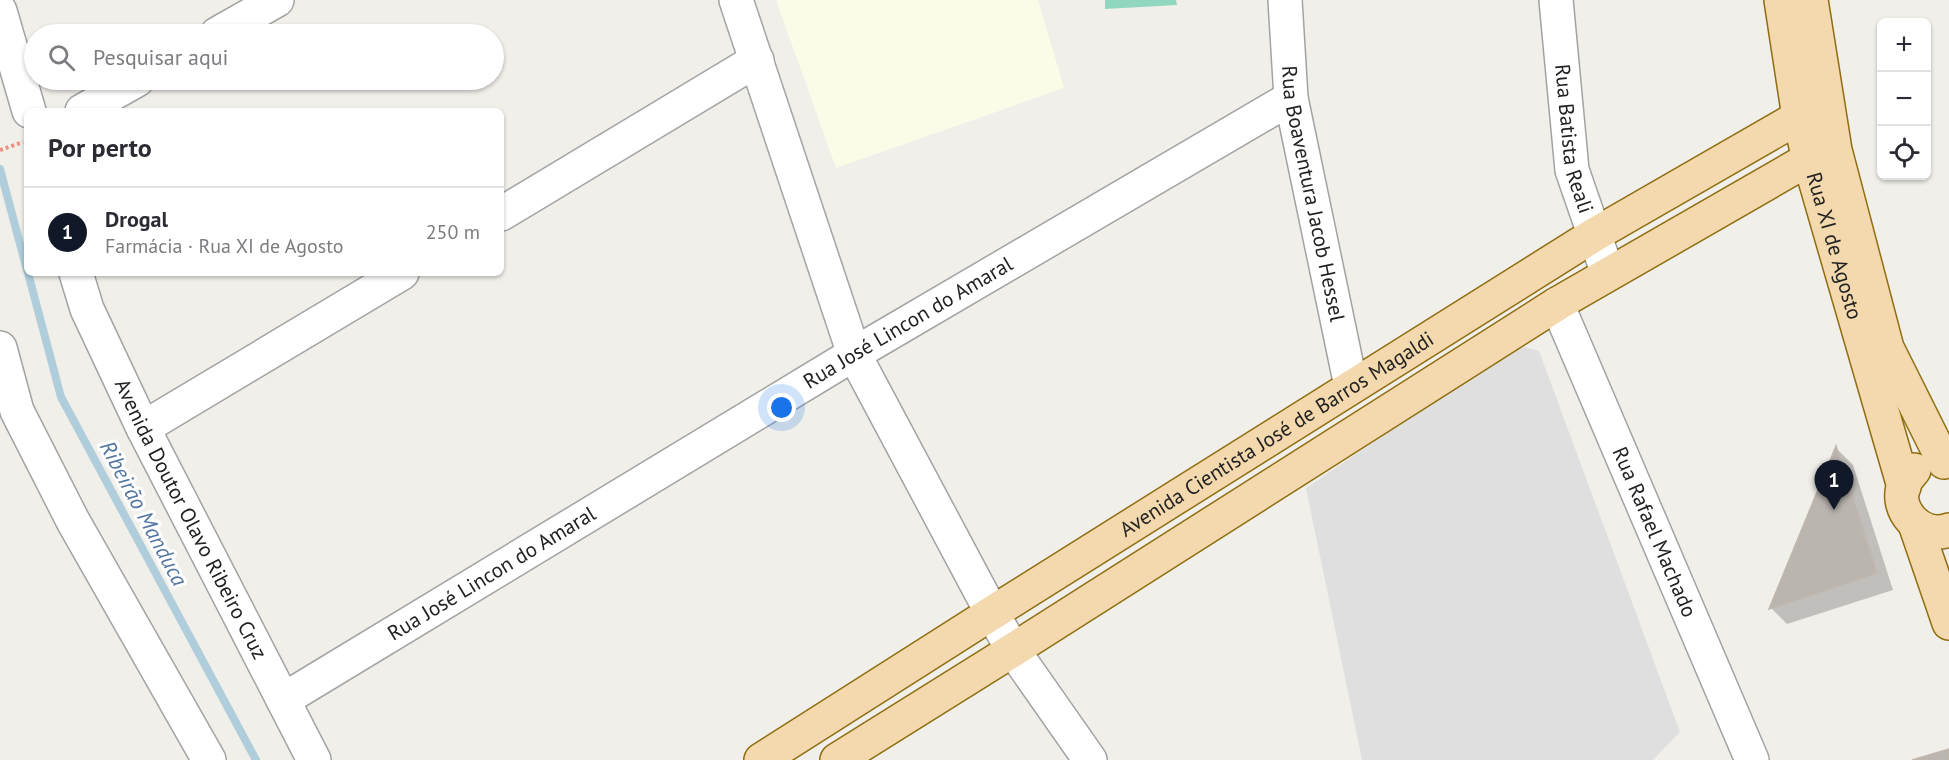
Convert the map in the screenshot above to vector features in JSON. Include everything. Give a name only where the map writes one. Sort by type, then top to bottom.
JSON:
[{"type":"main road","name":"Rua XI de Agosto","points":[[1781,0],[1799,117],[1809,159],[1904,487],[1902,498],[1906,513],[1915,524]]},
{"type":"main road","name":"Rua XI de Agosto","points":[[1811,0],[1835,150],[1887,348],[1946,463]]},
{"type":"main road","name":"Avenida Cientista José de Barros Magaldi","points":[[760,760],[1594,235],[1799,117]]},
{"type":"main road","name":"Avenida Cientista José de Barros Magaldi","points":[[837,760],[1557,304],[1809,159]]},
{"type":"main road","points":[[1904,487],[1914,470],[1927,463],[1946,463]]},
{"type":"main road","points":[[1915,524],[1930,531],[1949,530]]},
{"type":"main road","points":[[1915,524],[1949,623]]},
{"type":"street","points":[[235,24],[277,0]]},
{"type":"street","points":[[736,0],[854,354],[1013,650],[1090,760]]},
{"type":"street","name":"Rua Boaventura Jacob Hessel","points":[[1285,0],[1291,98],[1351,386]]},
{"type":"street","name":"Rua Batista Reali","points":[[1556,0],[1572,170],[1608,274]]},
{"type":"street","points":[[0,11],[28,108]]},
{"type":"street","points":[[504,212],[757,60]]},
{"type":"street","points":[[87,108],[119,90]]},
{"type":"street","name":"Rua José Lincon do Amaral","points":[[283,700],[854,354],[1291,98]]},
{"type":"street","name":"Avenida Doutor Olavo Ribeiro Cruz","points":[[77,276],[87,309],[143,428],[314,760]]},
{"type":"street","points":[[143,428],[397,276]]},
{"type":"street","name":"Rua Rafael Machado","points":[[1557,304],[1752,760]]},
{"type":"street","points":[[0,348],[16,411],[73,521],[209,760]]},
{"type":"path","points":[[0,150],[20,143]]},
{"type":"shaded area","points":[[776,0],[1038,0],[1064,88],[836,168]]},
{"type":"shaded area","points":[[1525,347],[1539,351],[1680,732],[1653,760],[1362,760],[1306,488],[1507,352]]},
{"type":"green space","points":[[1105,0],[1176,0],[1177,5],[1105,9]]},
{"type":"building","points":[[1836,446],[1877,573],[1769,609]]},
{"type":"building","points":[[1949,749],[1949,760],[1912,760]]},
{"type":"waterway","name":"Ribeirão Manduca","points":[[0,169],[24,259]]},
{"type":"waterway","name":"Ribeirão Manduca","points":[[29,276],[61,397],[256,760]]},
{"type":"place","name":"Drogal","points":[[1834,510]]}]
